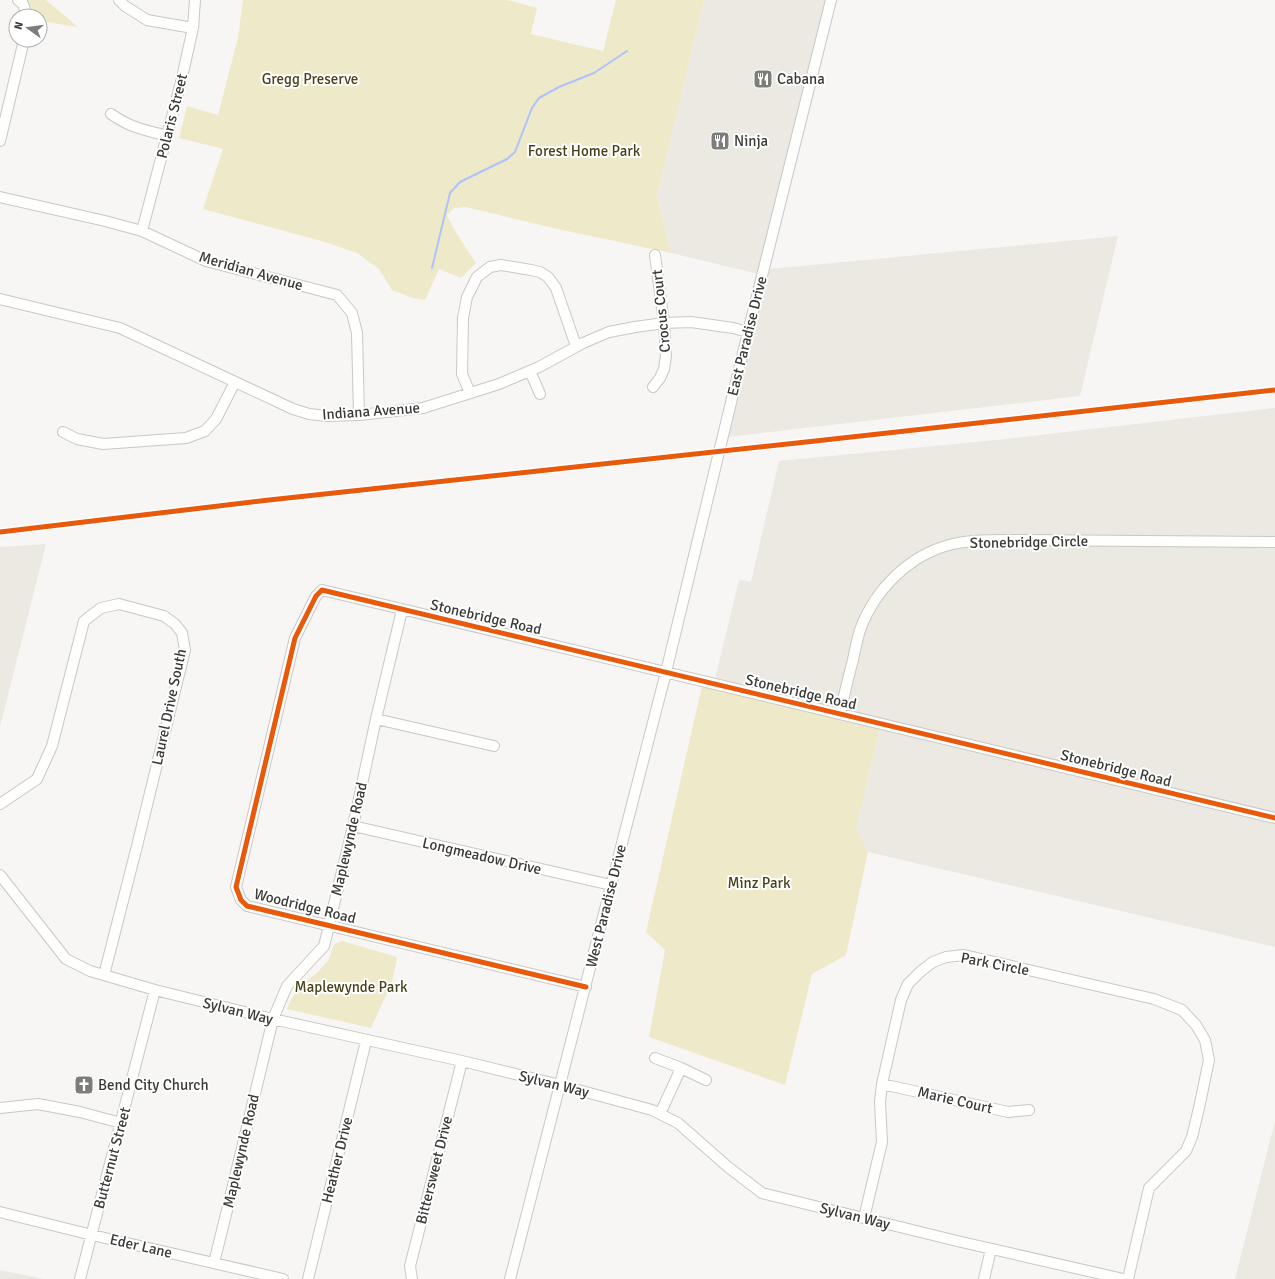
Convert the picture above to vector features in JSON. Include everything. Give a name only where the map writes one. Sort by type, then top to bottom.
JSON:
[{"type":"street","points":[[18,0],[23,4],[24,8]]},
{"type":"street","points":[[119,0],[125,6],[147,20],[193,28]]},
{"type":"street","name":"Polaris Street","points":[[142,231],[168,136],[193,28],[195,0]]},
{"type":"street","name":"East Paradise Drive","points":[[666,672],[830,0]]},
{"type":"street","points":[[0,141],[22,48]]},
{"type":"street","points":[[111,114],[124,123],[135,128],[168,136]]},
{"type":"street","name":"Meridian Avenue","points":[[0,197],[142,231],[206,261],[337,295],[352,313],[357,333],[359,415]]},
{"type":"street","name":"Crocus Court","points":[[653,387],[660,378],[664,369],[666,356],[664,323],[655,255]]},
{"type":"street","points":[[470,393],[462,374],[463,318],[467,297],[476,278],[490,267],[501,265],[531,270],[540,272],[548,277],[556,288],[576,346]]},
{"type":"street","name":"Indiana Avenue","points":[[0,299],[120,328],[292,409],[309,414],[326,416],[359,415],[424,408],[499,384],[530,371],[576,346],[609,332],[664,323],[691,322],[733,328],[748,332]]},
{"type":"street","points":[[530,371],[540,394]]},
{"type":"street","points":[[63,432],[77,439],[103,444],[186,438],[205,431],[216,419],[234,382]]},
{"type":"street","name":"Stonebridge Circle","points":[[840,713],[860,632],[865,617],[876,597],[890,581],[905,568],[932,551],[952,544],[973,541],[1005,540],[1275,542]]},
{"type":"street","name":"Stonebridge Road","points":[[322,590],[1275,818]]},
{"type":"street","name":"Woodridge Road","points":[[322,590],[316,596],[296,638],[236,887],[241,900],[247,906],[586,987]]},
{"type":"street","name":"Laurel Drive South","points":[[0,804],[36,778],[52,746],[84,621],[101,608],[119,604],[164,616],[175,624],[182,633],[185,650],[104,975]]},
{"type":"street","name":"Maplewynde Road","points":[[214,1263],[273,1019],[287,986],[324,946],[402,610]]},
{"type":"street","name":"West Paradise Drive","points":[[510,1279],[666,672]]},
{"type":"street","points":[[376,719],[494,746]]},
{"type":"street","name":"Longmeadow Drive","points":[[353,826],[611,885]]},
{"type":"street","name":"Sylvan Way","points":[[0,874],[66,959],[90,971],[155,990],[366,1041],[462,1061],[560,1085],[652,1110],[678,1123],[728,1167],[762,1192],[991,1249],[1123,1279]]},
{"type":"street","name":"Park Circle","points":[[864,1218],[882,1142],[880,1102],[882,1084],[901,1000],[908,984],[933,962],[946,956],[964,955],[1154,999],[1182,1010],[1196,1025],[1205,1040],[1209,1060],[1204,1088],[1192,1136],[1186,1151],[1149,1188],[1128,1279]]},
{"type":"street","name":"Butternut Street","points":[[80,1279],[155,990]]},
{"type":"street","name":"Heather Drive","points":[[308,1279],[366,1041]]},
{"type":"street","points":[[655,1058],[706,1080]]},
{"type":"street","name":"Bittersweet Drive","points":[[412,1279],[410,1266],[462,1061]]},
{"type":"street","points":[[660,1114],[680,1068]]},
{"type":"street","name":"Marie Court","points":[[882,1084],[1008,1112],[1029,1110]]},
{"type":"street","points":[[0,1108],[38,1104],[80,1112],[121,1123]]},
{"type":"street","name":"Eder Lane","points":[[0,1212],[283,1279]]},
{"type":"street","points":[[984,1279],[991,1249]]},
{"type":"shaded area","points":[[704,0],[826,0],[759,274],[671,253],[657,196]]},
{"type":"shaded area","points":[[1118,236],[1080,396],[728,437],[770,269]]},
{"type":"shaded area","points":[[1275,408],[1275,947],[868,852],[856,829],[880,728],[715,679],[739,580],[751,582],[779,461],[996,440]]},
{"type":"shaded area","points":[[46,544],[0,727],[0,547]]},
{"type":"shaded area","points":[[1275,1121],[1275,1279],[1235,1279]]},
{"type":"shaded area","points":[[0,1270],[44,1279],[0,1279]]},
{"type":"green space","points":[[27,0],[46,0],[78,27],[48,22],[48,8],[31,7]]},
{"type":"green space","points":[[243,0],[507,0],[537,8],[531,34],[603,51],[616,0],[704,0],[657,196],[671,253],[553,228],[466,207],[454,208],[447,215],[453,228],[476,263],[461,278],[439,269],[425,300],[413,298],[392,290],[379,269],[357,253],[325,242],[203,209],[223,149],[179,138],[187,106],[218,115],[238,38]]},
{"type":"green space","name":"Minz Park","points":[[702,686],[880,728],[856,829],[868,852],[846,955],[812,974],[785,1085],[649,1037],[665,950],[646,932]]},
{"type":"green space","name":"Maplewynde Park","points":[[342,941],[397,957],[392,982],[371,1028],[287,1009],[300,986],[318,972],[329,959],[334,944]]},
{"type":"waterway","points":[[432,268],[450,193],[460,182],[507,159],[515,152],[532,108],[539,98],[559,87],[594,73],[627,51]]},
{"type":"cycle path","points":[[0,532],[269,500],[646,460],[1275,390]]},
{"type":"cycle path","points":[[586,987],[247,906],[241,900],[236,887],[295,638],[316,596],[322,590],[1275,818]]},
{"type":"place","name":"Cabana","points":[[763,79]]},
{"type":"place","name":"Ninja","points":[[720,141]]},
{"type":"place","name":"Bend City Church","points":[[84,1085]]},
{"type":"park label","name":"Gregg Preserve","points":[[310,79]]},
{"type":"park label","name":"Forest Home Park","points":[[584,151]]}]
